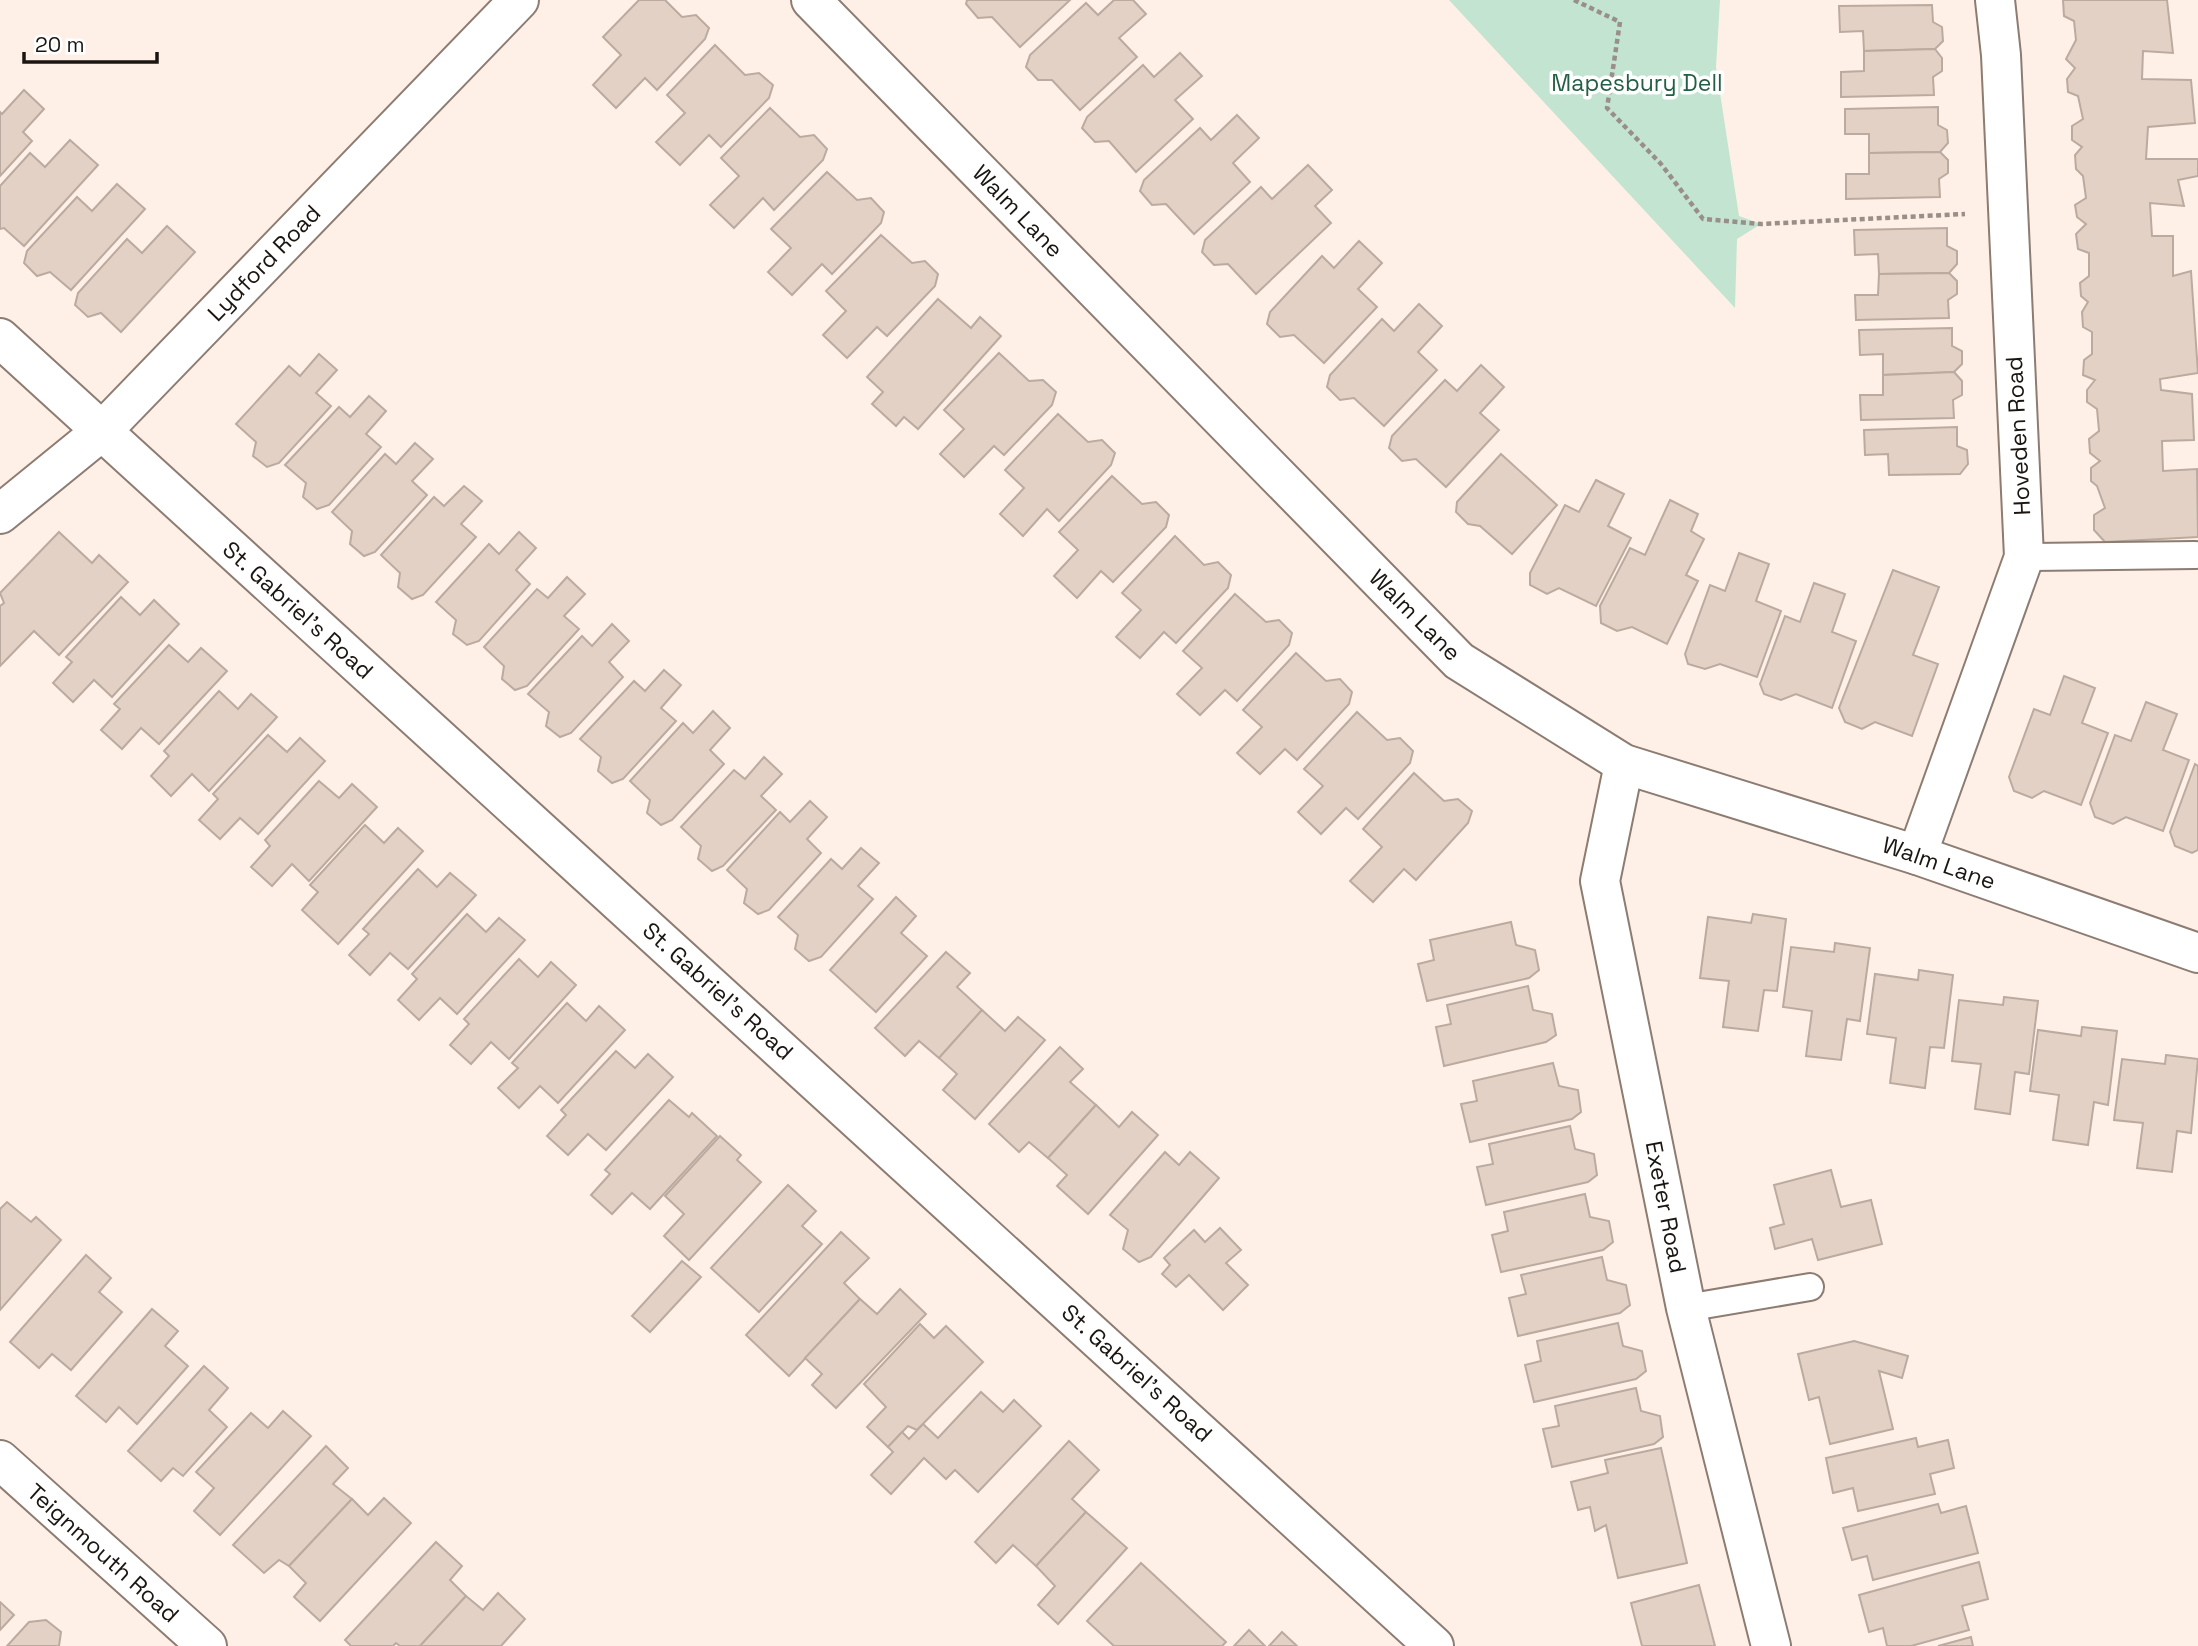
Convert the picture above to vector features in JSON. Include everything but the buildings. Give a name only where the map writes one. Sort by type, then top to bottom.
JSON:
[{"type":"street","name":"Lydford Road","points":[[0,514],[102,431],[519,0]]},
{"type":"street","name":"Walm Lane","points":[[811,0],[1459,661],[1624,764],[1917,855],[2198,953]]},
{"type":"street","name":"Hoveden Road","points":[[1917,855],[2024,556],[1995,0]]},
{"type":"street","name":"St. Gabriel's Road","points":[[0,338],[1434,1646]]},
{"type":"street","name":"Exeter Road","points":[[1624,764],[1600,881],[1686,1308],[1771,1646]]},
{"type":"street","name":"Teignmouth Road","points":[[0,1461],[207,1646]]},
{"type":"lane","points":[[2024,556],[2195,555]]},
{"type":"lane","points":[[1686,1308],[1810,1287]]},
{"type":"path","points":[[1574,0],[1620,23],[1607,108],[1661,164],[1703,219],[1761,224],[2008,214]]},
{"type":"green space","name":"Mapesbury Dell","points":[[1449,0],[1720,0],[1716,67],[1739,216],[1761,224],[1737,239],[1735,308]]}]
